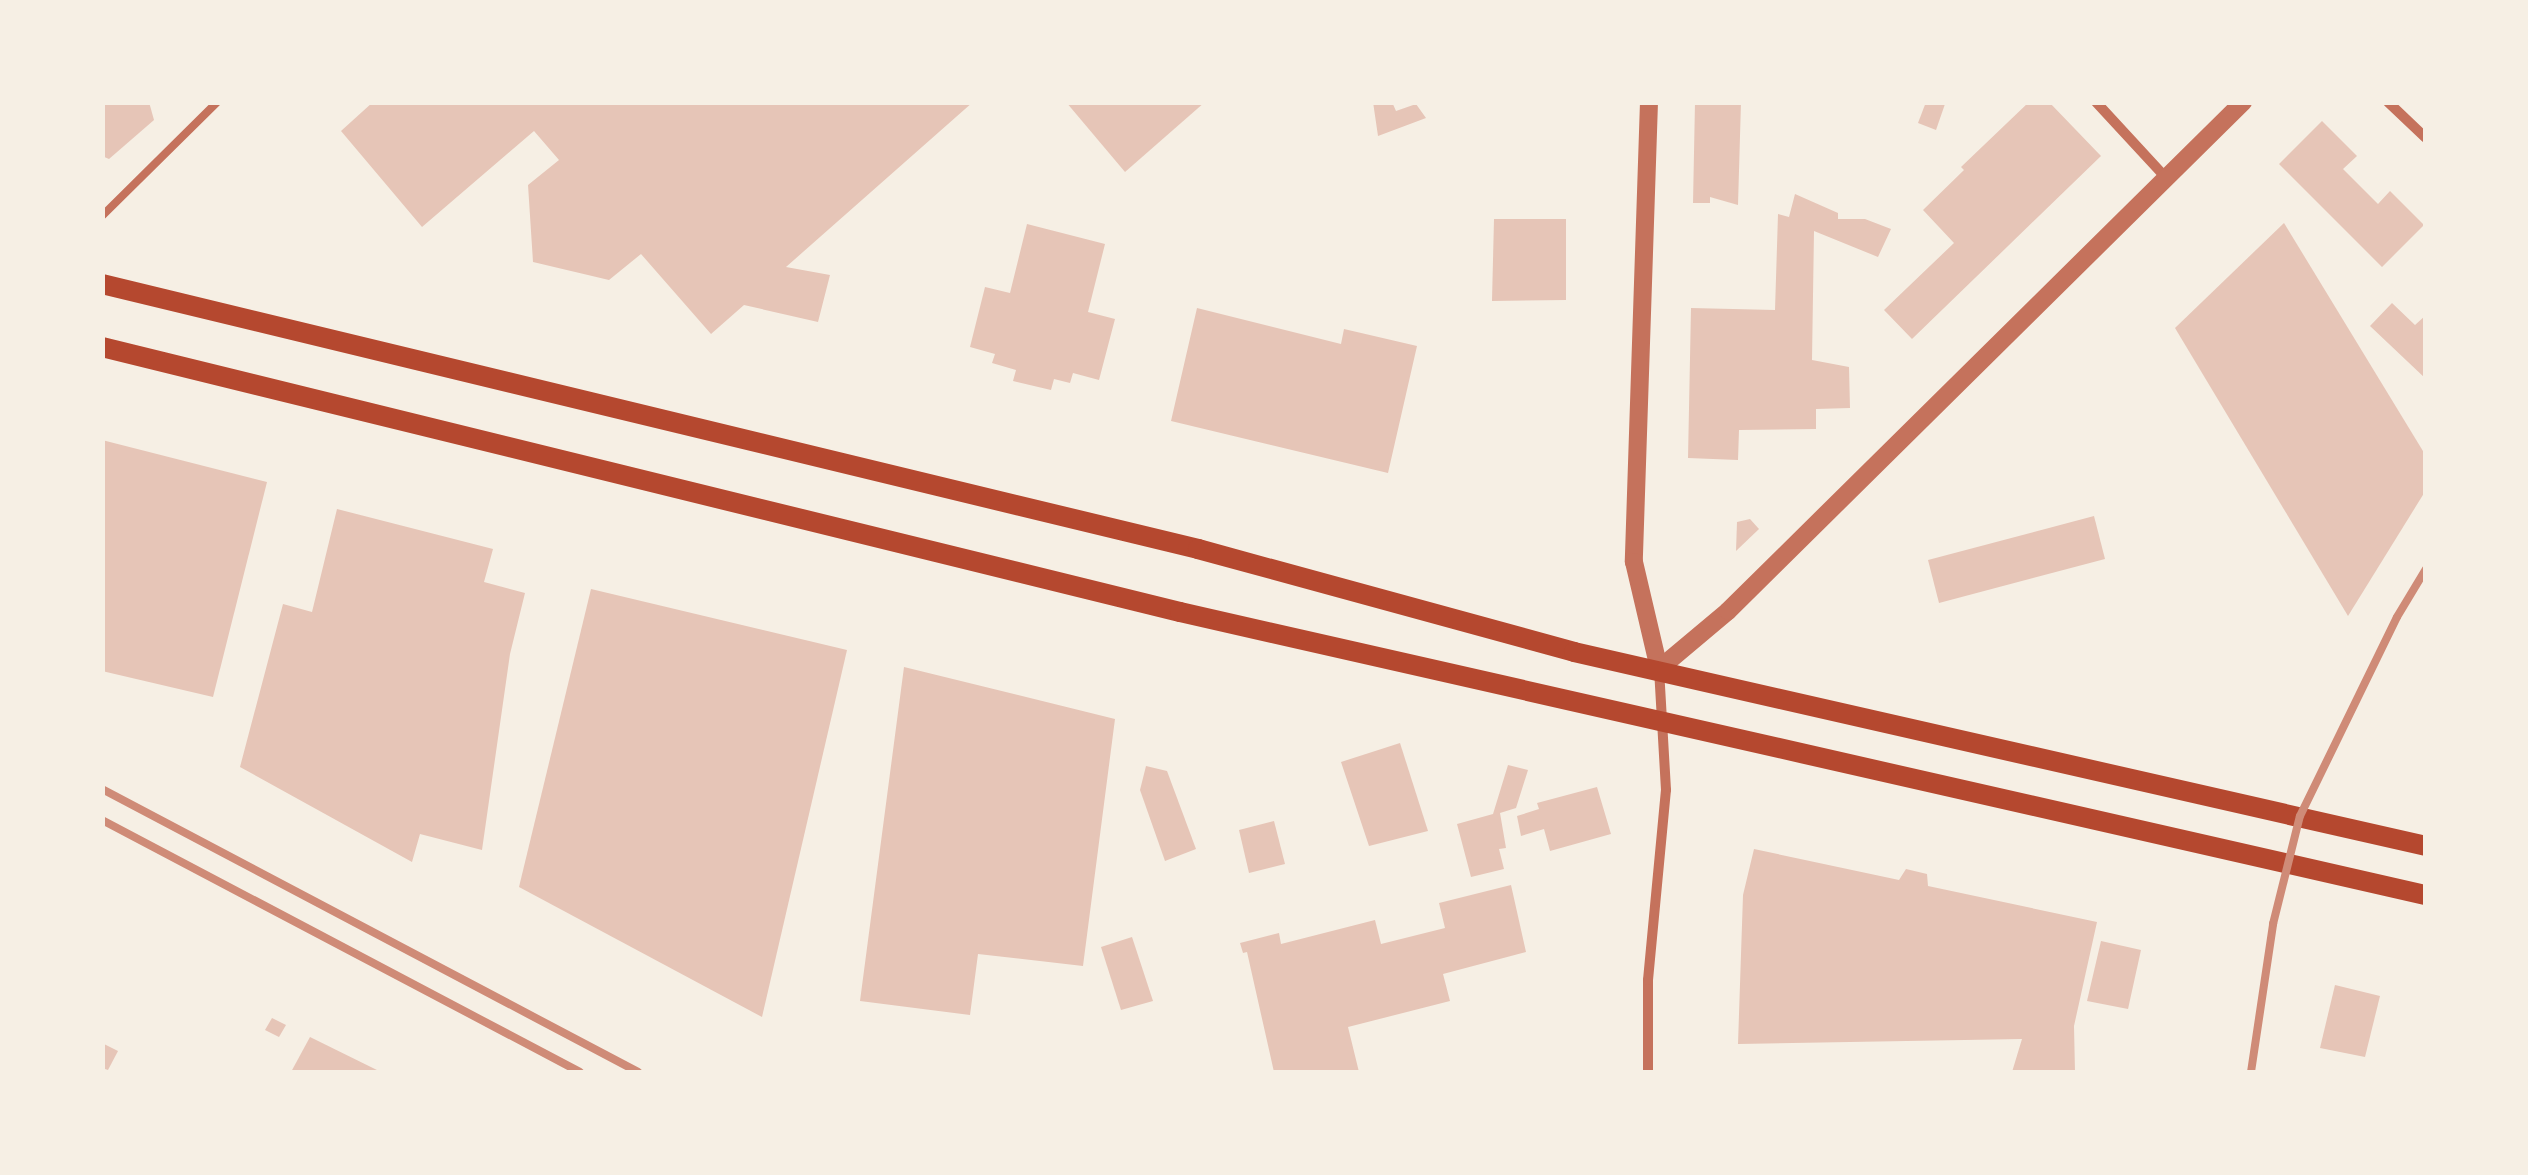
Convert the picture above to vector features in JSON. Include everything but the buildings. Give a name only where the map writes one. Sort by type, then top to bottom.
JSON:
[{"type":"main road","points":[[102,284],[1198,549],[1574,652],[2426,846]]},
{"type":"main road","points":[[102,348],[1180,612],[2426,895]]},
{"type":"street","points":[[1648,1072],[1648,980],[1666,790],[1659,669],[1634,562],[1650,102]]},
{"type":"street","points":[[2096,102],[2167,180]]},
{"type":"street","points":[[1659,669],[1728,611],[2242,102]]},
{"type":"street","points":[[2388,102],[2426,138]]},
{"type":"lane","points":[[102,216],[217,102]]},
{"type":"railway","points":[[2251,1072],[2273,924],[2300,816],[2397,617],[2426,569]]},
{"type":"railway","points":[[102,789],[638,1072]]},
{"type":"railway","points":[[102,820],[580,1072]]}]
